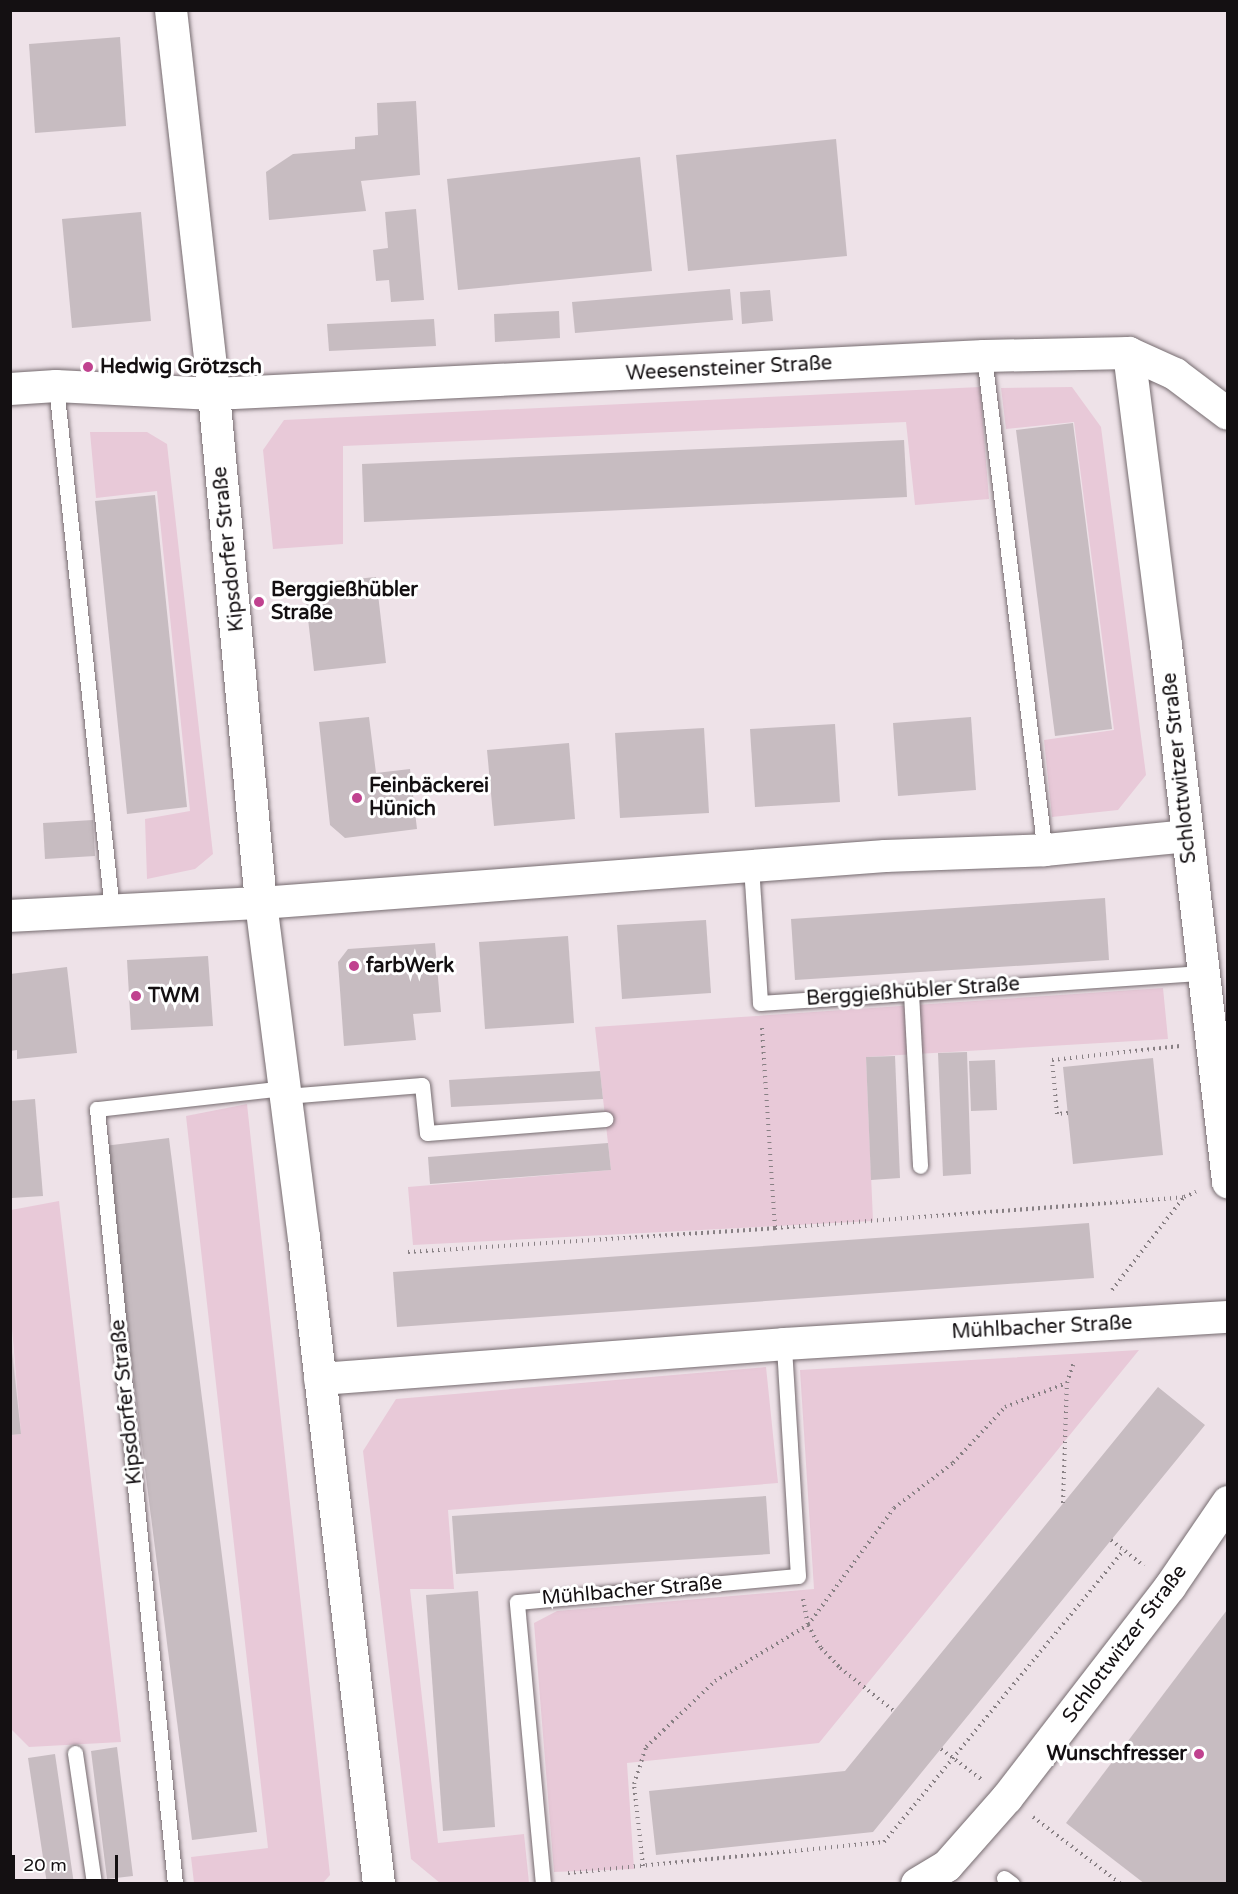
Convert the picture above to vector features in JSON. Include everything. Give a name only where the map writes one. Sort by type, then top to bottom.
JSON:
[{"type":"street","name":"Kipsdorfer Straße","points":[[171,10],[214,394],[261,903],[379,1884]]},
{"type":"street","name":"Weesensteiner Straße","points":[[10,389],[56,386],[214,394],[984,356],[1128,353],[1175,374],[1227,414]]},
{"type":"street","name":"Schlottwitzer Straße","points":[[1128,353],[1166,645],[1227,1182]]},
{"type":"street","points":[[10,916],[261,903],[885,856],[1045,850],[1187,836]]},
{"type":"street","name":"Mühlbacher Straße","points":[[320,1379],[784,1344],[1227,1317]]},
{"type":"street","name":"Schlottwitzer Straße","points":[[917,1884],[947,1866],[1007,1798],[1170,1587],[1227,1502]]},
{"type":"lane","points":[[984,356],[1045,850]]},
{"type":"lane","points":[[56,386],[112,910]]},
{"type":"lane","name":"Berggießhübler Straße","points":[[751,866],[760,1003],[1202,973]]},
{"type":"lane","points":[[911,993],[920,1166]]},
{"type":"lane","points":[[285,1092],[422,1085],[427,1133],[605,1119]]},
{"type":"lane","name":"Kipsdorfer Straße","points":[[175,1884],[97,1108],[285,1092]]},
{"type":"lane","points":[[784,1344],[798,1576]]},
{"type":"lane","name":"Mühlbacher Straße","points":[[542,1879],[517,1602],[798,1576]]},
{"type":"lane","points":[[75,1753],[94,1884]]},
{"type":"path","points":[[1068,1113],[1057,1114],[1052,1060],[1210,1042]]},
{"type":"path","points":[[1063,1503],[1067,1383],[1085,1325],[1184,1197],[1227,1178]]},
{"type":"path","points":[[408,1252],[775,1228]]},
{"type":"path","points":[[643,1866],[634,1784],[646,1748],[715,1681],[808,1625],[894,1508],[953,1463],[1005,1407],[1067,1383]]},
{"type":"path","points":[[1111,1540],[1170,1587]]},
{"type":"path","points":[[542,1879],[643,1866],[884,1842],[1124,1550]]},
{"type":"path","points":[[798,1576],[808,1625],[821,1648],[840,1668],[894,1711]]},
{"type":"path","points":[[941,1749],[974,1773]]},
{"type":"path","points":[[1007,1798],[1121,1884]]},
{"type":"shaded area","points":[[980,387],[989,499],[915,505],[906,422],[343,446],[343,544],[273,549],[263,450],[284,420]]},
{"type":"shaded area","points":[[1072,387],[1101,427],[1146,775],[1118,810],[1052,817],[1044,740],[1114,730],[1074,422],[1006,429],[1001,388]]},
{"type":"shaded area","points":[[90,432],[147,432],[167,444],[213,854],[195,869],[147,879],[145,819],[190,811],[157,491],[96,498]]},
{"type":"shaded area","points":[[1163,988],[1168,1039],[866,1057],[873,1221],[413,1245],[408,1187],[611,1170],[595,1027]]},
{"type":"shaded area","points":[[247,1104],[330,1875],[323,1883],[194,1883],[191,1857],[268,1848],[186,1116]]},
{"type":"shaded area","points":[[59,1201],[121,1742],[29,1747],[10,1728],[10,1435],[21,1434],[11,1317],[11,1210]]},
{"type":"shaded area","points":[[10,1317],[21,1434],[11,1435],[10,1435]]},
{"type":"shaded area","points":[[1139,1350],[819,1743],[627,1763],[634,1869],[554,1872],[534,1623],[557,1611],[814,1589],[800,1370]]},
{"type":"shaded area","points":[[766,1367],[778,1483],[448,1510],[454,1589],[410,1589],[438,1843],[524,1834],[529,1883],[440,1883],[411,1859],[363,1451],[396,1399]]},
{"type":"building","points":[[120,37],[126,126],[35,133],[29,44]]},
{"type":"building","points":[[416,101],[420,175],[361,181],[366,211],[269,220],[266,172],[293,154],[355,149],[355,137],[378,135],[377,103]]},
{"type":"building","points":[[836,139],[847,256],[688,271],[676,155]]},
{"type":"building","points":[[640,157],[652,271],[458,290],[447,179]]},
{"type":"building","points":[[416,209],[424,300],[391,302],[389,280],[376,281],[373,250],[388,248],[385,212]]},
{"type":"building","points":[[141,212],[151,321],[72,328],[62,219]]},
{"type":"building","points":[[730,289],[733,320],[575,333],[572,302]]},
{"type":"building","points":[[770,290],[773,321],[742,324],[740,292]]},
{"type":"building","points":[[559,311],[560,338],[495,342],[494,314]]},
{"type":"building","points":[[434,319],[436,346],[329,351],[327,324]]},
{"type":"building","points":[[1073,423],[1112,729],[1055,736],[1016,430]]},
{"type":"building","points":[[904,440],[907,497],[364,522],[362,464]]},
{"type":"building","points":[[155,495],[187,807],[127,814],[95,501]]},
{"type":"building","points":[[376,577],[386,663],[314,671],[304,584]]},
{"type":"building","points":[[369,717],[376,773],[410,769],[417,829],[345,838],[330,825],[319,722]]},
{"type":"building","points":[[971,717],[976,790],[898,796],[893,723]]},
{"type":"building","points":[[835,724],[840,802],[755,807],[750,729]]},
{"type":"building","points":[[704,728],[709,813],[620,818],[615,733]]},
{"type":"building","points":[[569,743],[575,819],[494,826],[487,750]]},
{"type":"building","points":[[93,820],[95,856],[45,859],[43,823]]},
{"type":"building","points":[[1105,898],[1109,960],[795,980],[791,919]]},
{"type":"building","points":[[706,920],[711,993],[622,999],[617,925]]},
{"type":"building","points":[[568,936],[574,1023],[485,1029],[479,942]]},
{"type":"building","points":[[435,943],[441,1012],[413,1014],[416,1040],[344,1046],[338,962],[348,949]]},
{"type":"building","points":[[208,956],[213,1026],[131,1030],[127,960]]},
{"type":"building","points":[[67,967],[77,1053],[17,1059],[17,1050],[10,1051],[10,974]]},
{"type":"building","points":[[967,1052],[971,1174],[943,1176],[938,1053]]},
{"type":"building","points":[[895,1056],[900,1178],[871,1180],[866,1057]]},
{"type":"building","points":[[1153,1058],[1163,1155],[1073,1164],[1063,1067]]},
{"type":"building","points":[[995,1060],[997,1110],[971,1111],[969,1061]]},
{"type":"building","points":[[600,1071],[603,1099],[451,1107],[449,1080]]},
{"type":"building","points":[[35,1099],[43,1196],[12,1198],[10,1101]]},
{"type":"building","points":[[169,1138],[257,1832],[192,1840],[104,1146]]},
{"type":"building","points":[[608,1143],[611,1170],[430,1184],[428,1157]]},
{"type":"building","points":[[1089,1223],[1094,1278],[397,1327],[393,1272]]},
{"type":"building","points":[[10,1334],[21,1434],[10,1435]]},
{"type":"building","points":[[1158,1387],[1205,1425],[873,1832],[656,1855],[649,1791],[845,1771]]},
{"type":"building","points":[[766,1496],[770,1554],[456,1574],[452,1516]]},
{"type":"building","points":[[478,1591],[495,1827],[443,1831],[426,1595]]},
{"type":"building","points":[[1227,1610],[1227,1884],[1145,1884],[1066,1823]]},
{"type":"building","points":[[117,1747],[133,1876],[107,1879],[91,1751]]},
{"type":"building","points":[[55,1754],[74,1884],[47,1884],[28,1758]]},
{"type":"place","name":"Hedwig Grötzsch","points":[[88,367]]},
{"type":"place","name":"Berggießhübler Straße","points":[[259,602]]},
{"type":"place","name":"Feinbäckerei Hünich","points":[[357,798]]},
{"type":"place","name":"farbWerk","points":[[354,966]]},
{"type":"place","name":"TWM","points":[[136,996]]},
{"type":"place","name":"Wunschfresser","points":[[1199,1754]]}]
